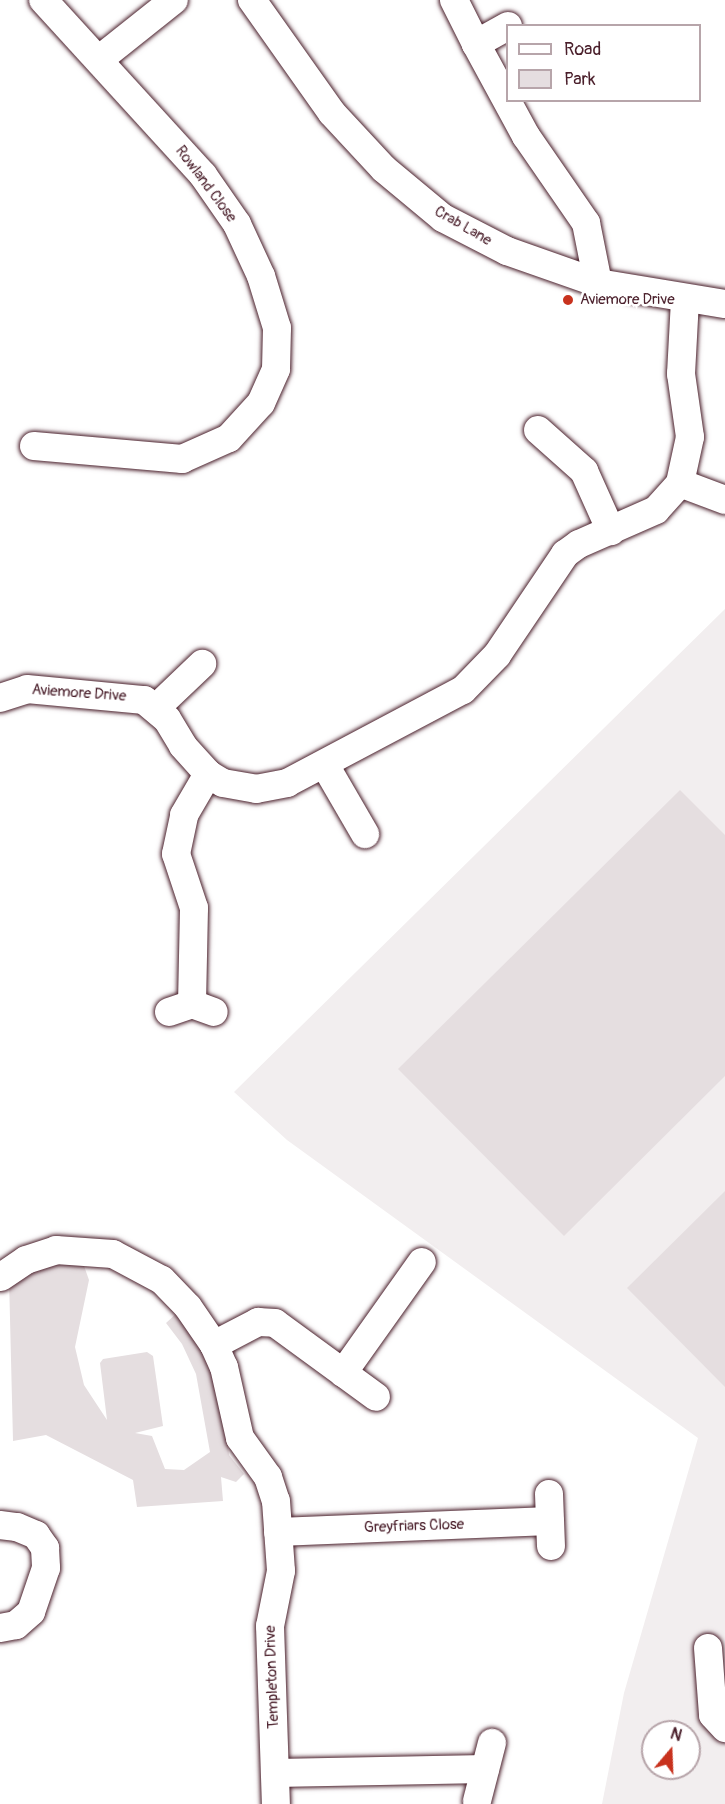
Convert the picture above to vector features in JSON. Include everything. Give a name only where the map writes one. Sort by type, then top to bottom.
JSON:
[{"type":"street","name":"Rowland Close","points":[[34,446],[182,459],[229,438],[261,403],[276,369],[277,328],[261,276],[237,224],[203,175],[101,58],[43,0]]},
{"type":"street","points":[[101,58],[174,0]]},
{"type":"street","name":"Crab Lane","points":[[252,0],[332,113],[401,183],[443,218],[507,251],[598,284],[725,304]]},
{"type":"street","points":[[454,0],[506,99]]},
{"type":"street","points":[[476,44],[506,27]]},
{"type":"street","points":[[508,102],[526,136],[586,223],[598,284]]},
{"type":"street","points":[[202,664],[156,708],[183,746],[208,774],[224,783],[256,789],[287,783],[463,690],[497,655],[565,554],[656,510],[680,483],[690,437],[681,374],[685,299]]},
{"type":"street","points":[[538,430],[584,471],[611,531]]},
{"type":"street","points":[[680,483],[725,500]]},
{"type":"street","name":"Aviemore Drive","points":[[0,698],[27,689],[129,696],[156,708]]},
{"type":"street","points":[[324,765],[365,834]]},
{"type":"street","points":[[192,1009],[194,908],[176,854],[184,815],[208,774]]},
{"type":"street","name":"Templeton Drive","points":[[0,1277],[26,1260],[56,1250],[113,1254],[162,1280],[188,1307],[214,1345],[224,1367],[240,1438],[273,1488],[281,1571],[270,1626],[276,1804]]},
{"type":"street","points":[[343,1373],[422,1262]]},
{"type":"street","points":[[214,1345],[258,1322],[267,1321],[376,1396]]},
{"type":"street","name":"Greyfriars Close","points":[[278,1532],[550,1520]]},
{"type":"street","points":[[0,1526],[17,1527],[36,1535],[45,1548],[46,1568],[31,1612],[16,1624],[0,1628]]},
{"type":"street","points":[[708,1648],[713,1715],[725,1728]]},
{"type":"street","points":[[276,1773],[489,1756],[477,1801]]},
{"type":"shaded area","points":[[725,609],[725,1804],[602,1804],[624,1693],[698,1438],[287,1140],[234,1092]]},
{"type":"green space","points":[[680,790],[725,835],[725,1076],[564,1236],[398,1069]]},
{"type":"green space","points":[[725,1191],[725,1387],[627,1288]]},
{"type":"green space","points":[[83,1263],[89,1280],[75,1347],[84,1385],[107,1420],[100,1363],[103,1359],[147,1352],[153,1356],[163,1426],[135,1433],[152,1436],[165,1469],[184,1470],[210,1452],[196,1374],[182,1344],[166,1323],[178,1312],[196,1334],[224,1406],[229,1455],[244,1474],[236,1482],[221,1477],[223,1501],[137,1507],[133,1480],[46,1435],[13,1441],[9,1278],[32,1265]]},
{"type":"place","name":"Aviemore Drive","points":[[568,300]]}]
